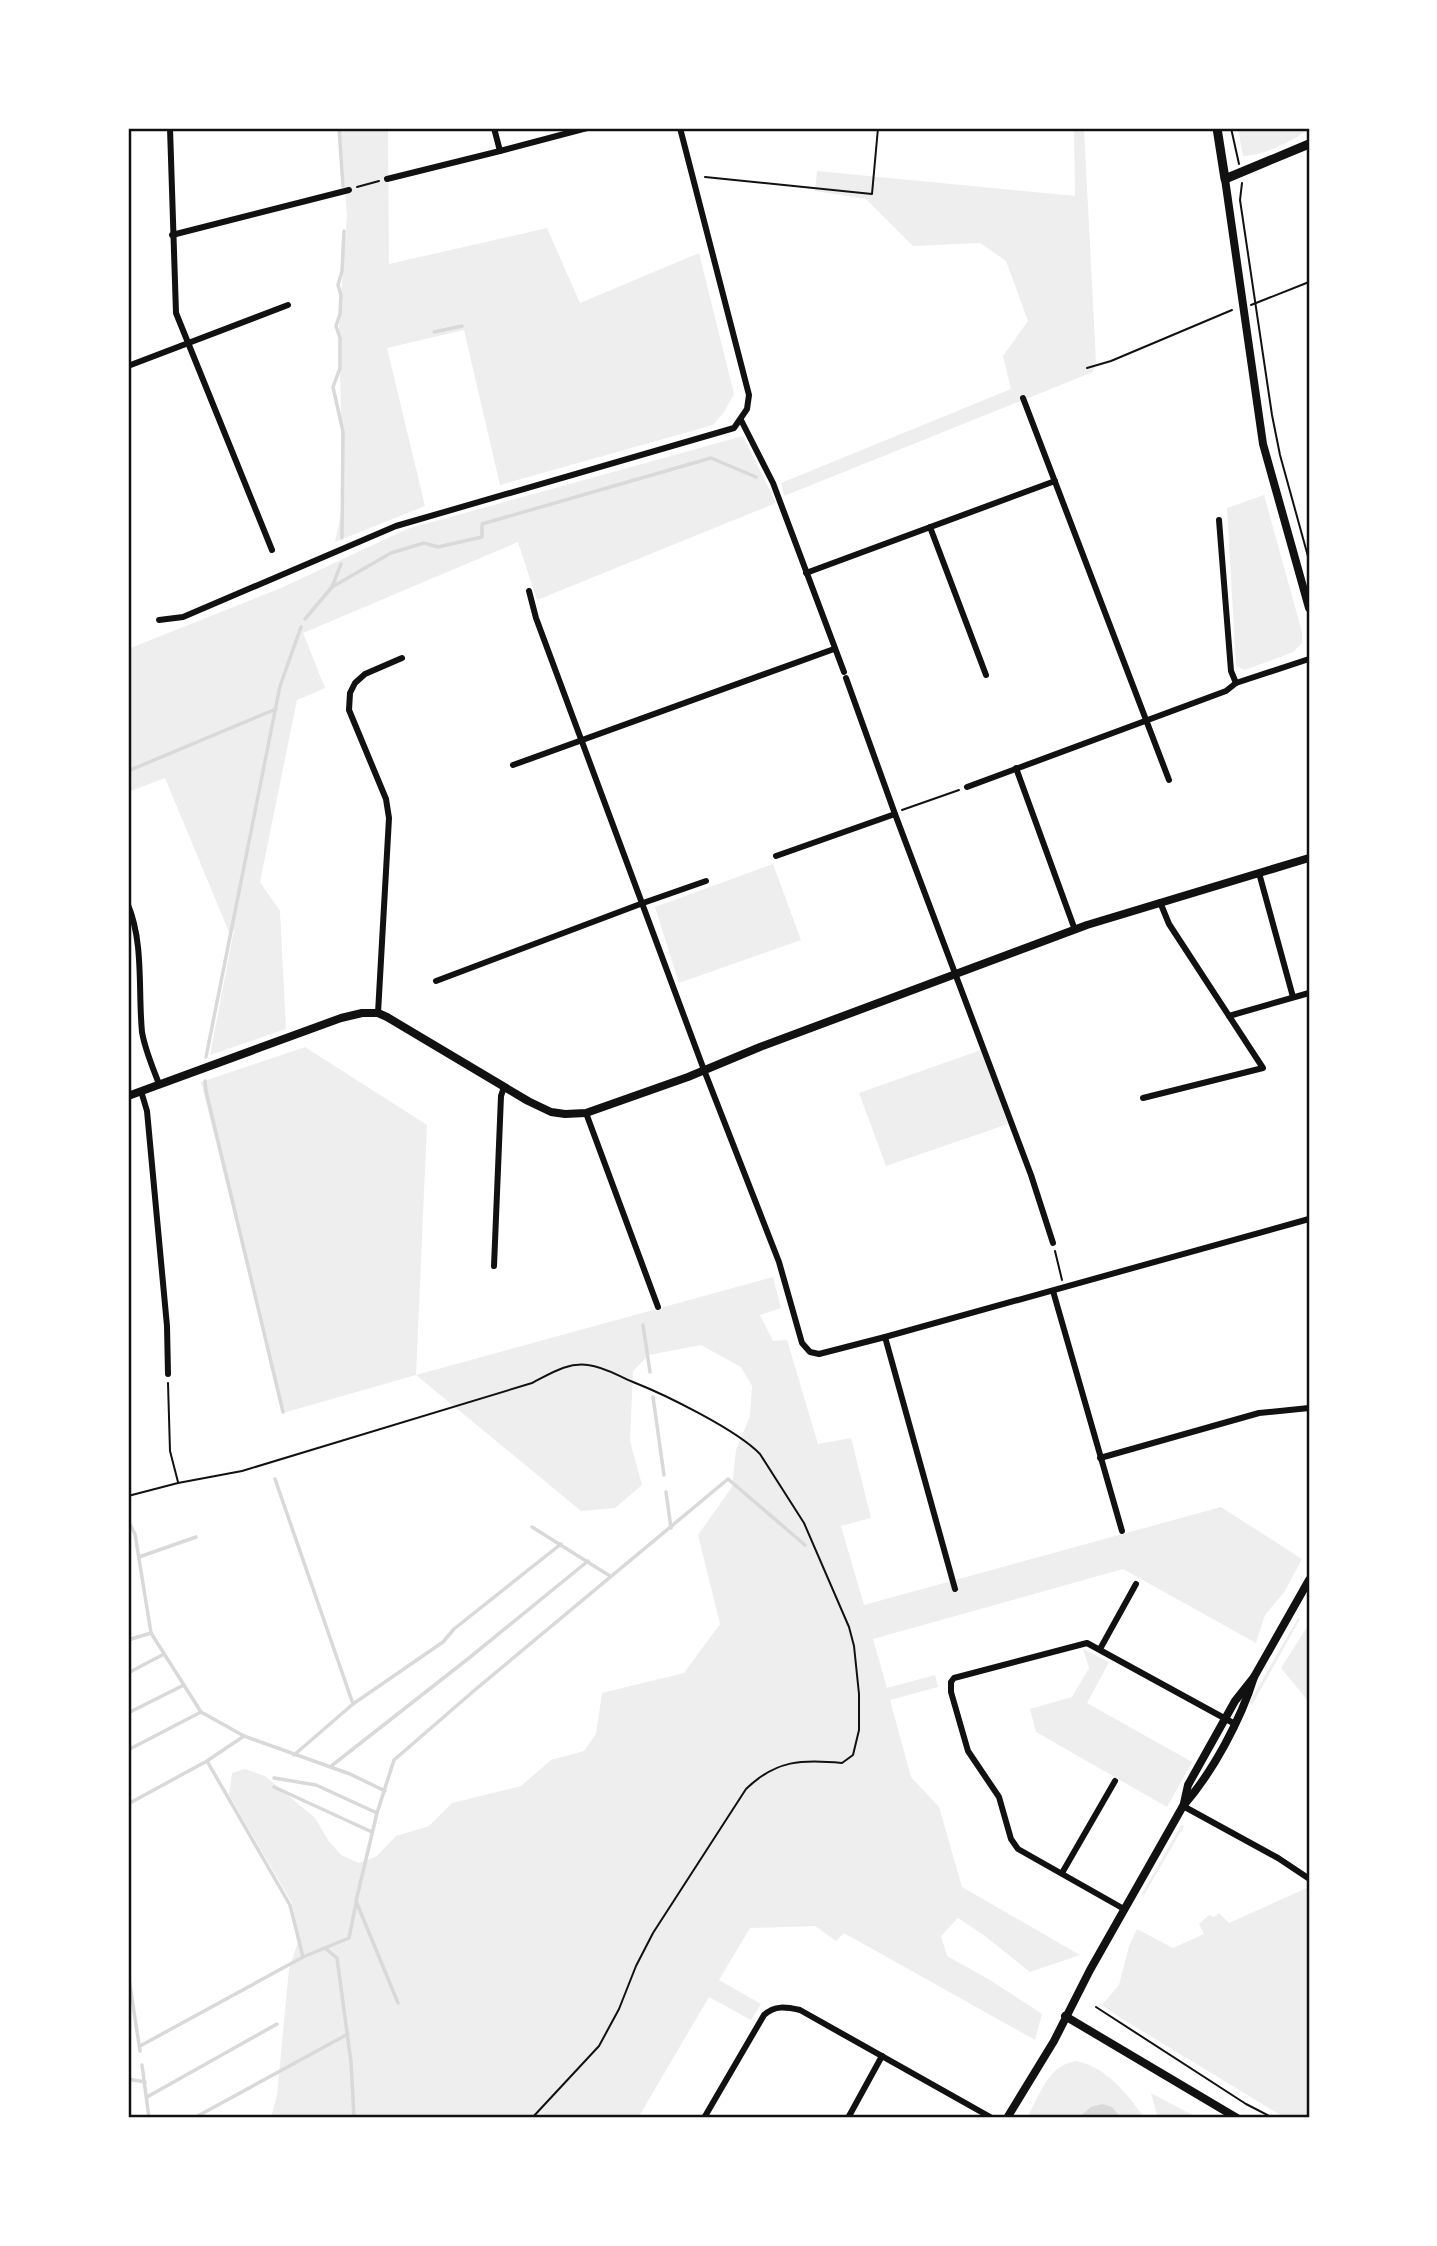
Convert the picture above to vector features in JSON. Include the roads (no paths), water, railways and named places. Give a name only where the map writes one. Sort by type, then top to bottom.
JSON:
[{"type":"main road","points":[[1217,128],[1225,179],[1309,144]]},
{"type":"street","points":[[170,128],[175,306],[272,550]]},
{"type":"street","points":[[494,128],[499,151]]},
{"type":"street","points":[[387,179],[587,128]]},
{"type":"street","points":[[159,620],[183,617],[396,526],[725,432],[741,420],[747,409],[749,395],[680,128]]},
{"type":"street","points":[[1225,179],[1263,444],[1309,608]]},
{"type":"street","points":[[172,234],[349,190]]},
{"type":"street","points":[[128,366],[288,305]]},
{"type":"street","points":[[1023,398],[1169,780]]},
{"type":"street","points":[[741,420],[774,483],[1031,1175],[1053,1244]]},
{"type":"street","points":[[806,573],[1055,481]]},
{"type":"street","points":[[1219,520],[1231,671],[1236,683]]},
{"type":"street","points":[[930,527],[986,675]]},
{"type":"street","points":[[528,591],[704,1070],[779,1262],[795,1323],[806,1349],[819,1354],[1309,1220]]},
{"type":"street","points":[[513,765],[835,649]]},
{"type":"street","points":[[378,1013],[388,818],[386,799],[349,710],[350,693],[355,683],[365,674],[402,658]]},
{"type":"street","points":[[967,787],[1226,691],[1236,683],[1309,659]]},
{"type":"street","points":[[1016,768],[1075,930]]},
{"type":"street","points":[[776,856],[895,814]]},
{"type":"street","points":[[128,1096],[341,1018],[362,1013],[378,1013],[551,1112],[586,1113],[1075,930],[1309,858]]},
{"type":"street","points":[[1259,873],[1293,997]]},
{"type":"street","points":[[436,981],[706,881]]},
{"type":"street","points":[[1143,1098],[1263,1068],[1169,924],[1160,902]]},
{"type":"street","points":[[128,905],[133,918],[143,1034],[159,1084]]},
{"type":"street","points":[[1228,1016],[1309,993]]},
{"type":"street","points":[[494,1266],[501,1096],[504,1087]]},
{"type":"street","points":[[141,1091],[147,1111],[164,1299],[167,1374]]},
{"type":"street","points":[[586,1113],[658,1307]]},
{"type":"street","points":[[1053,1291],[1122,1531]]},
{"type":"street","points":[[885,1337],[956,1589]]},
{"type":"street","points":[[1100,1458],[1259,1413],[1309,1408]]},
{"type":"street","points":[[1184,1805],[1188,1785],[1235,1701],[1254,1677],[1306,1591],[1309,1580]]},
{"type":"street","points":[[1100,1648],[1136,1584]]},
{"type":"street","points":[[1124,1909],[1018,1849],[1014,1844],[999,1797],[972,1761],[968,1751],[951,1692],[951,1682],[954,1678],[1087,1643],[1235,1724]]},
{"type":"street","points":[[1007,2118],[1054,2041],[1065,2016],[1184,1805],[1197,1790],[1245,1707],[1254,1677]]},
{"type":"street","points":[[1062,1873],[1115,1781]]},
{"type":"street","points":[[1184,1805],[1308,1878]]},
{"type":"street","points":[[704,2118],[764,2015],[770,2010],[788,2007],[800,2010],[992,2118]]},
{"type":"street","points":[[1065,2016],[1237,2118]]},
{"type":"street","points":[[848,2118],[883,2056]]},
{"type":"waterway","points":[[339,128],[343,186]]},
{"type":"waterway","points":[[342,538],[343,432],[333,387],[340,368],[340,338],[336,326],[340,314],[341,295],[338,285],[342,271],[344,231]]},
{"type":"waterway","points":[[434,332],[462,326]]},
{"type":"waterway","points":[[332,587],[391,553],[424,543],[438,547],[482,537],[482,524],[711,458],[756,477]]},
{"type":"waterway","points":[[305,619],[332,587],[341,564]]},
{"type":"waterway","points":[[206,1057],[280,686],[301,627]]},
{"type":"waterway","points":[[128,771],[276,709]]},
{"type":"waterway","points":[[205,1081],[283,1412]]},
{"type":"waterway","points":[[643,1325],[650,1372]]},
{"type":"waterway","points":[[653,1397],[664,1475]]},
{"type":"waterway","points":[[275,1479],[353,1704]]},
{"type":"waterway","points":[[398,2003],[356,1901],[377,1813],[394,1760],[728,1479],[805,1545]]},
{"type":"waterway","points":[[666,1492],[671,1528]]},
{"type":"waterway","points":[[128,1521],[135,1534],[151,1633],[201,1712],[244,1736],[350,1774],[385,1791]]},
{"type":"waterway","points":[[532,1527],[610,1576]]},
{"type":"waterway","points":[[139,1557],[196,1537]]},
{"type":"waterway","points":[[294,1755],[353,1704],[443,1642],[454,1629],[561,1544]]},
{"type":"waterway","points":[[330,1767],[588,1561]]},
{"type":"waterway","points":[[128,1640],[151,1633]]},
{"type":"waterway","points":[[128,1673],[164,1654]]},
{"type":"waterway","points":[[128,1713],[184,1685]]},
{"type":"waterway","points":[[128,1750],[201,1712]]},
{"type":"waterway","points":[[128,1804],[207,1761],[244,1736]]},
{"type":"waterway","points":[[207,1761],[290,1905],[303,1957]]},
{"type":"waterway","points":[[274,1778],[316,1785],[377,1813]]},
{"type":"waterway","points":[[274,1787],[372,1832]]},
{"type":"waterway","points":[[140,2046],[303,1957],[349,1938],[356,1903]]},
{"type":"waterway","points":[[325,1948],[337,1958],[351,2062],[354,2118]]},
{"type":"waterway","points":[[128,1972],[140,2051]]},
{"type":"waterway","points":[[147,2097],[277,2024]]},
{"type":"waterway","points":[[194,2118],[348,2034]]},
{"type":"waterway","points":[[142,2065],[149,2118]]},
{"type":"waterway","points":[[128,2079],[145,2082]]}]
